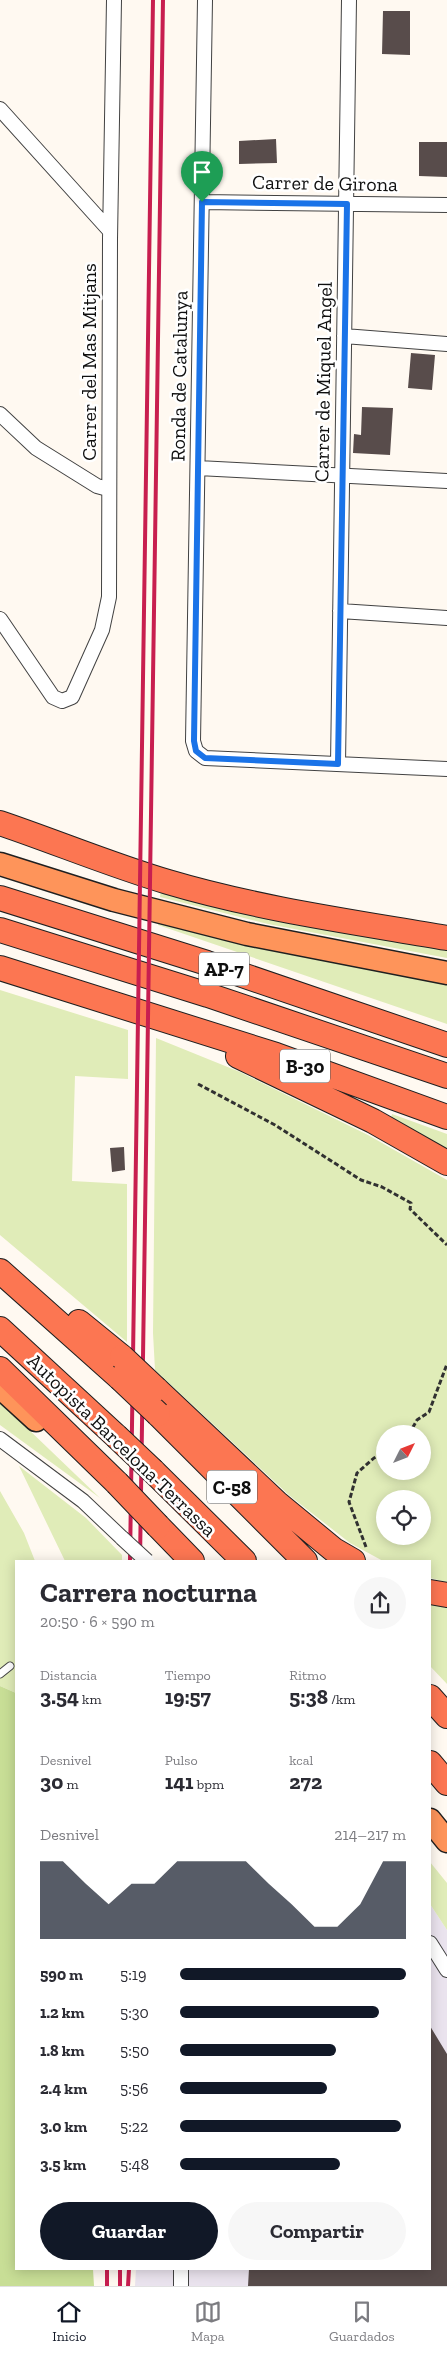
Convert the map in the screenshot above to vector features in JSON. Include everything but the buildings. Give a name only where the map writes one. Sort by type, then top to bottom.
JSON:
[{"type":"highway","points":[[0,823],[103,861],[169,882],[236,900],[447,938]]},
{"type":"highway","points":[[0,831],[38,844],[103,861]]},
{"type":"highway","points":[[0,864],[114,900],[247,934],[447,973]]},
{"type":"highway","name":"AP-7","points":[[0,898],[207,963],[447,1045]]},
{"type":"highway","name":"AP-7","points":[[0,930],[208,995],[447,1076]]},
{"type":"highway","name":"B-30","points":[[0,968],[276,1055],[447,1117]]},
{"type":"highway","points":[[162,1019],[374,1121],[447,1163]]},
{"type":"highway","points":[[0,1265],[97,1335],[121,1368],[156,1389],[277,1503],[326,1545],[360,1557]]},
{"type":"highway","name":"C-58","points":[[0,1270],[121,1368],[158,1414],[304,1560]]},
{"type":"highway","name":"Autopista Barcelona-Terrassa","points":[[0,1329],[153,1471],[243,1560]]},
{"type":"highway","points":[[0,1369],[116,1488],[190,1560]]},
{"type":"highway","points":[[0,1387],[116,1488]]},
{"type":"highway","points":[[431,1592],[447,1595]]},
{"type":"highway","points":[[431,1698],[447,1716]]},
{"type":"highway","points":[[431,1764],[447,1783]]},
{"type":"highway","points":[[431,1821],[447,1841]]},
{"type":"street","name":"Carrer del Mas Mitjans","points":[[0,619],[53,697],[62,701],[72,697],[102,630],[109,597],[110,230],[114,0]]},
{"type":"street","name":"Ronda de Catalunya","points":[[205,0],[194,741],[196,751],[205,758],[338,764]]},
{"type":"street","name":"Carrer de Miquel Angel","points":[[338,764],[349,0]]},
{"type":"street","points":[[0,109],[110,230]]},
{"type":"street","name":"Carrer de Girona","points":[[202,202],[447,205]]},
{"type":"street","points":[[344,336],[447,344]]},
{"type":"street","points":[[0,414],[36,448],[97,486],[108,489]]},
{"type":"street","points":[[198,468],[447,481]]},
{"type":"street","points":[[340,611],[447,618]]},
{"type":"street","points":[[338,764],[447,769]]},
{"type":"street","points":[[0,1439],[83,1501],[146,1560]]},
{"type":"street","points":[[431,1945],[447,1970]]},
{"type":"street","points":[[181,2270],[181,2286]]},
{"type":"lane","points":[[0,1674],[10,1666]]},
{"type":"path","points":[[198,1084],[274,1125],[360,1180],[382,1187],[411,1202],[410,1209],[447,1245]]},
{"type":"path","points":[[414,1425],[417,1420],[429,1412],[447,1364]]},
{"type":"path","points":[[360,1557],[349,1502],[357,1473],[376,1457]]},
{"type":"shaded area","points":[[431,1906],[447,1930],[447,2286],[135,2286],[136,2270],[431,2270]]},
{"type":"green space","points":[[161,890],[447,949],[447,958],[268,924],[160,897]]},
{"type":"green space","points":[[158,918],[447,980],[447,1024],[158,925]]},
{"type":"green space","points":[[0,990],[128,1030],[128,1079],[75,1076],[72,1181],[127,1184],[127,1342],[0,1235]]},
{"type":"green space","points":[[156,1038],[240,1072],[368,1135],[447,1180],[447,1582],[431,1578],[431,1560],[381,1560],[350,1543],[290,1496],[155,1370],[153,1333]]},
{"type":"green space","points":[[392,1114],[447,1134],[447,1151],[391,1118]]},
{"type":"green space","points":[[0,1402],[100,1498],[0,1425]]},
{"type":"green space","points":[[19,1466],[86,1518],[122,1555],[122,1560],[65,1560]]},
{"type":"green space","points":[[0,1491],[24,1533],[35,1560],[15,1560],[15,1693],[0,1686]]},
{"type":"green space","points":[[431,1603],[447,1608],[447,1684],[431,1667]]},
{"type":"green space","points":[[0,1686],[15,1693],[15,2270],[93,2270],[94,2286],[0,2286]]},
{"type":"green space","points":[[431,1863],[447,1883],[447,1930],[431,1906]]},
{"type":"railway","points":[[130,1560],[153,0]]},
{"type":"railway","points":[[140,1560],[163,0]]},
{"type":"railway","points":[[107,2270],[107,2286]]},
{"type":"railway","points":[[120,2270],[120,2286]]},
{"type":"railway","points":[[128,2286],[129,2270]]},
{"type":"route","points":[[202,202],[347,204],[341,476],[338,764],[205,758],[196,751],[194,741],[202,202]]}]
